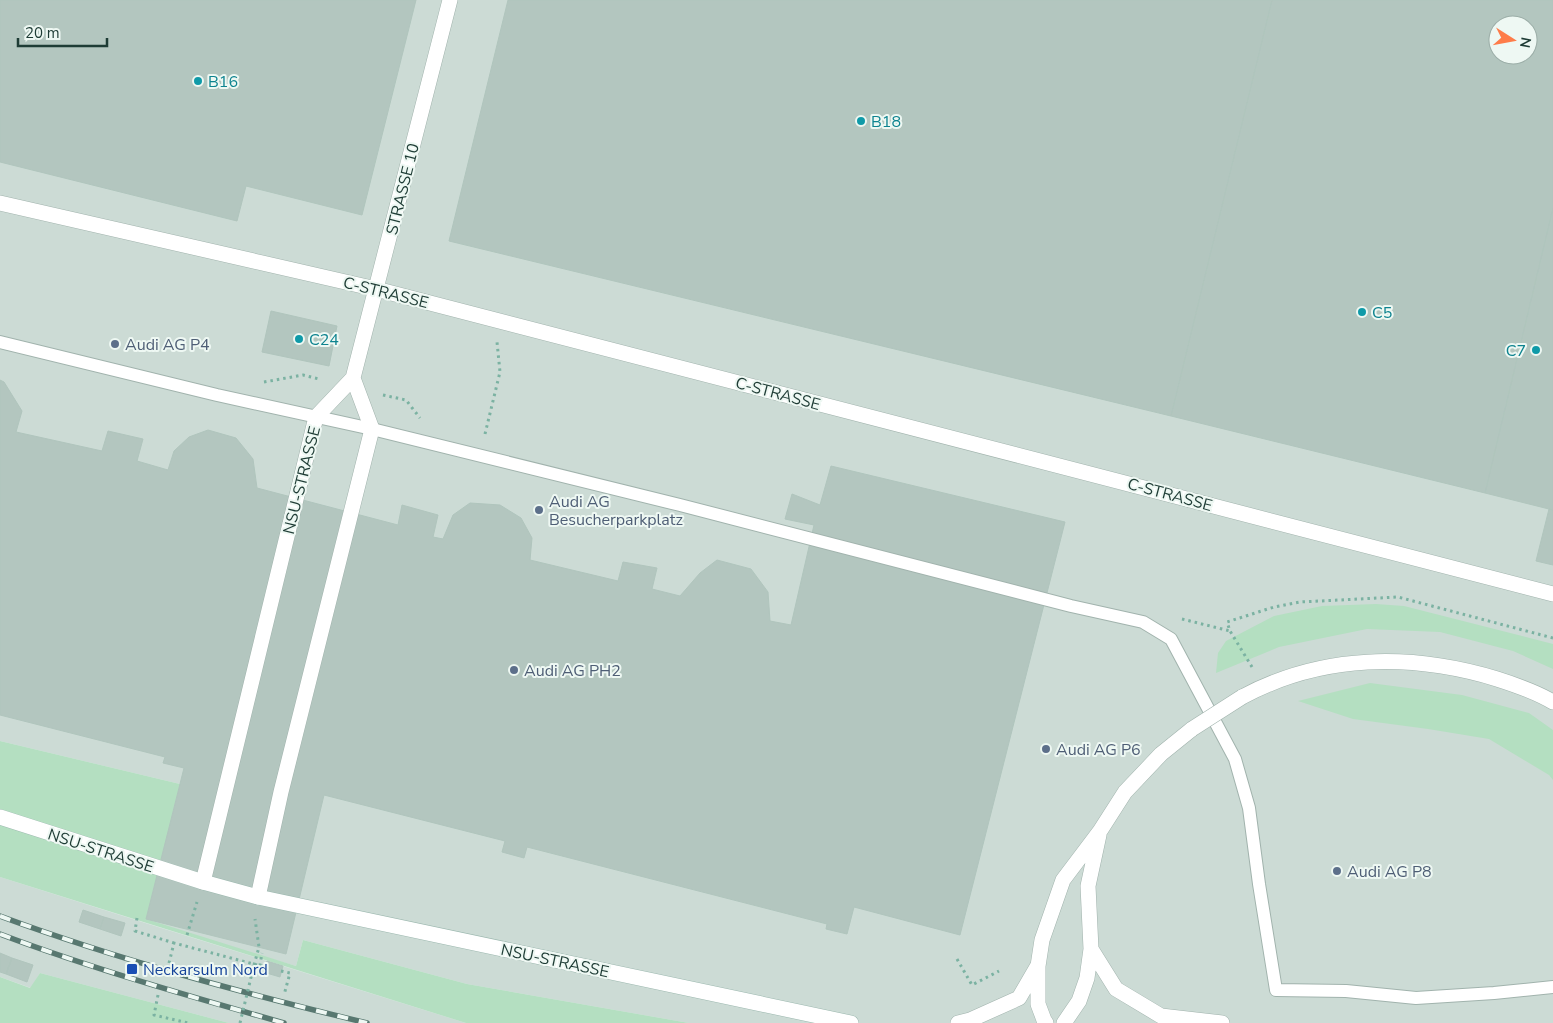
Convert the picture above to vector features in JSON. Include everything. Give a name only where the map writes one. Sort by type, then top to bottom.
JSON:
[{"type":"street","name":"STRASSE 10","points":[[353,378],[450,0]]},
{"type":"street","name":"C-STRASSE","points":[[0,203],[376,289],[1553,594]]},
{"type":"street","name":"NSU-STRASSE","points":[[203,882],[316,417],[353,378]]},
{"type":"street","points":[[258,897],[281,792],[372,429],[353,378]]},
{"type":"street","points":[[1046,1023],[1038,1004],[1038,966],[1042,940],[1063,880],[1100,831],[1125,792],[1161,754],[1192,728],[1256,689],[1292,676],[1339,665],[1378,660],[1421,663],[1470,671],[1516,685],[1553,702]]},
{"type":"street","name":"NSU-STRASSE","points":[[0,817],[203,882],[258,897],[851,1023]]},
{"type":"street","points":[[1064,1023],[1079,1001],[1087,978],[1091,949],[1088,886],[1100,831]]},
{"type":"street","points":[[1091,949],[1116,989],[1160,1016],[1222,1023]]},
{"type":"street","points":[[958,1023],[970,1020],[1019,998],[1038,966]]},
{"type":"lane","points":[[0,342],[372,429],[680,504],[1071,606],[1143,622],[1171,639],[1235,760],[1249,808],[1276,990],[1346,992],[1416,998],[1553,987]]},
{"type":"path","points":[[484,436],[500,372],[494,320]]},
{"type":"path","points":[[1252,667],[1226,622],[1274,607],[1300,602],[1398,597],[1553,638]]},
{"type":"path","points":[[187,935],[203,882]]},
{"type":"path","points":[[240,1023],[259,947],[254,917]]},
{"type":"path","points":[[137,918],[135,931],[265,967],[260,965],[262,953]]},
{"type":"path","points":[[169,963],[174,943]]},
{"type":"path","points":[[957,958],[972,985],[999,971]]},
{"type":"path","points":[[281,971],[290,973],[284,995]]},
{"type":"path","points":[[158,995],[154,1015],[188,1023]]},
{"type":"shaded area","points":[[0,0],[1553,0],[1553,1023],[689,1023],[467,984],[303,940],[296,966],[143,921],[180,784],[0,741]]},
{"type":"shaded area","points":[[0,877],[466,1023],[229,1023],[40,973],[31,988],[0,977]]},
{"type":"green space","points":[[1376,604],[1404,606],[1553,644],[1553,669],[1513,651],[1440,632],[1367,629],[1279,647],[1216,673],[1218,653],[1226,641],[1274,616],[1322,606]]},
{"type":"green space","points":[[1370,683],[1462,695],[1529,713],[1553,730],[1553,780],[1549,775],[1489,739],[1353,719],[1298,701]]},
{"type":"green space","points":[[0,741],[180,784],[146,919],[296,966],[303,940],[467,984],[689,1023],[466,1023],[0,877]]},
{"type":"green space","points":[[40,973],[229,1023],[0,1023],[0,977],[30,988]]},
{"type":"building","name":"B16","points":[[0,0],[416,0],[362,215],[246,186],[237,221],[0,162]]},
{"type":"building","name":"B18","points":[[508,0],[1272,0],[1171,416],[449,241]]},
{"type":"building","name":"C5","points":[[1272,0],[1553,0],[1553,208],[1485,493],[1171,416]]},
{"type":"building","name":"C7","points":[[1553,208],[1553,510],[1485,493]]},
{"type":"building","name":"C24","points":[[271,311],[337,326],[329,366],[262,352]]},
{"type":"building","name":"Audi AG PH2","points":[[0,380],[4,382],[22,411],[16,432],[102,451],[108,431],[143,439],[137,461],[168,470],[174,451],[189,437],[208,430],[236,438],[253,459],[257,488],[398,525],[402,505],[438,515],[433,537],[443,539],[453,515],[470,503],[500,505],[521,518],[532,538],[530,560],[618,581],[623,562],[657,568],[652,589],[680,596],[700,573],[717,560],[751,569],[768,592],[770,621],[791,625],[814,525],[785,519],[792,494],[820,505],[831,466],[1065,522],[960,935],[854,907],[847,934],[826,929],[827,924],[527,847],[524,858],[502,852],[505,841],[324,795],[286,954],[146,919],[184,768],[163,763],[165,757],[0,715]]},
{"type":"building","points":[[1549,509],[1553,510],[1553,565],[1536,561]]},
{"type":"building","points":[[83,910],[104,917],[100,929],[79,922]]},
{"type":"building","points":[[104,917],[125,923],[121,936],[100,929]]},
{"type":"building","points":[[0,953],[12,958],[6,974],[0,972]]},
{"type":"building","points":[[12,958],[33,965],[27,982],[6,974]]},
{"type":"building","points":[[267,961],[283,966],[280,977],[263,972]]},
{"type":"railway","points":[[0,916],[90,947],[182,975],[367,1023]]},
{"type":"railway","points":[[0,934],[106,970],[284,1023]]},
{"type":"place","name":"B16","points":[[198,81]]},
{"type":"place","name":"B18","points":[[861,121]]},
{"type":"place","name":"C5","points":[[1362,312]]},
{"type":"place","name":"C24","points":[[299,339]]},
{"type":"place","name":"Audi AG P4","points":[[115,344]]},
{"type":"place","name":"C7","points":[[1536,350]]},
{"type":"place","name":"Audi AG Besucherparkplatz","points":[[539,510]]},
{"type":"place","name":"Audi AG PH2","points":[[514,670]]},
{"type":"place","name":"Audi AG P6","points":[[1046,749]]},
{"type":"place","name":"Audi AG P8","points":[[1337,871]]},
{"type":"place","name":"Neckarsulm Nord","points":[[132,969]]}]
